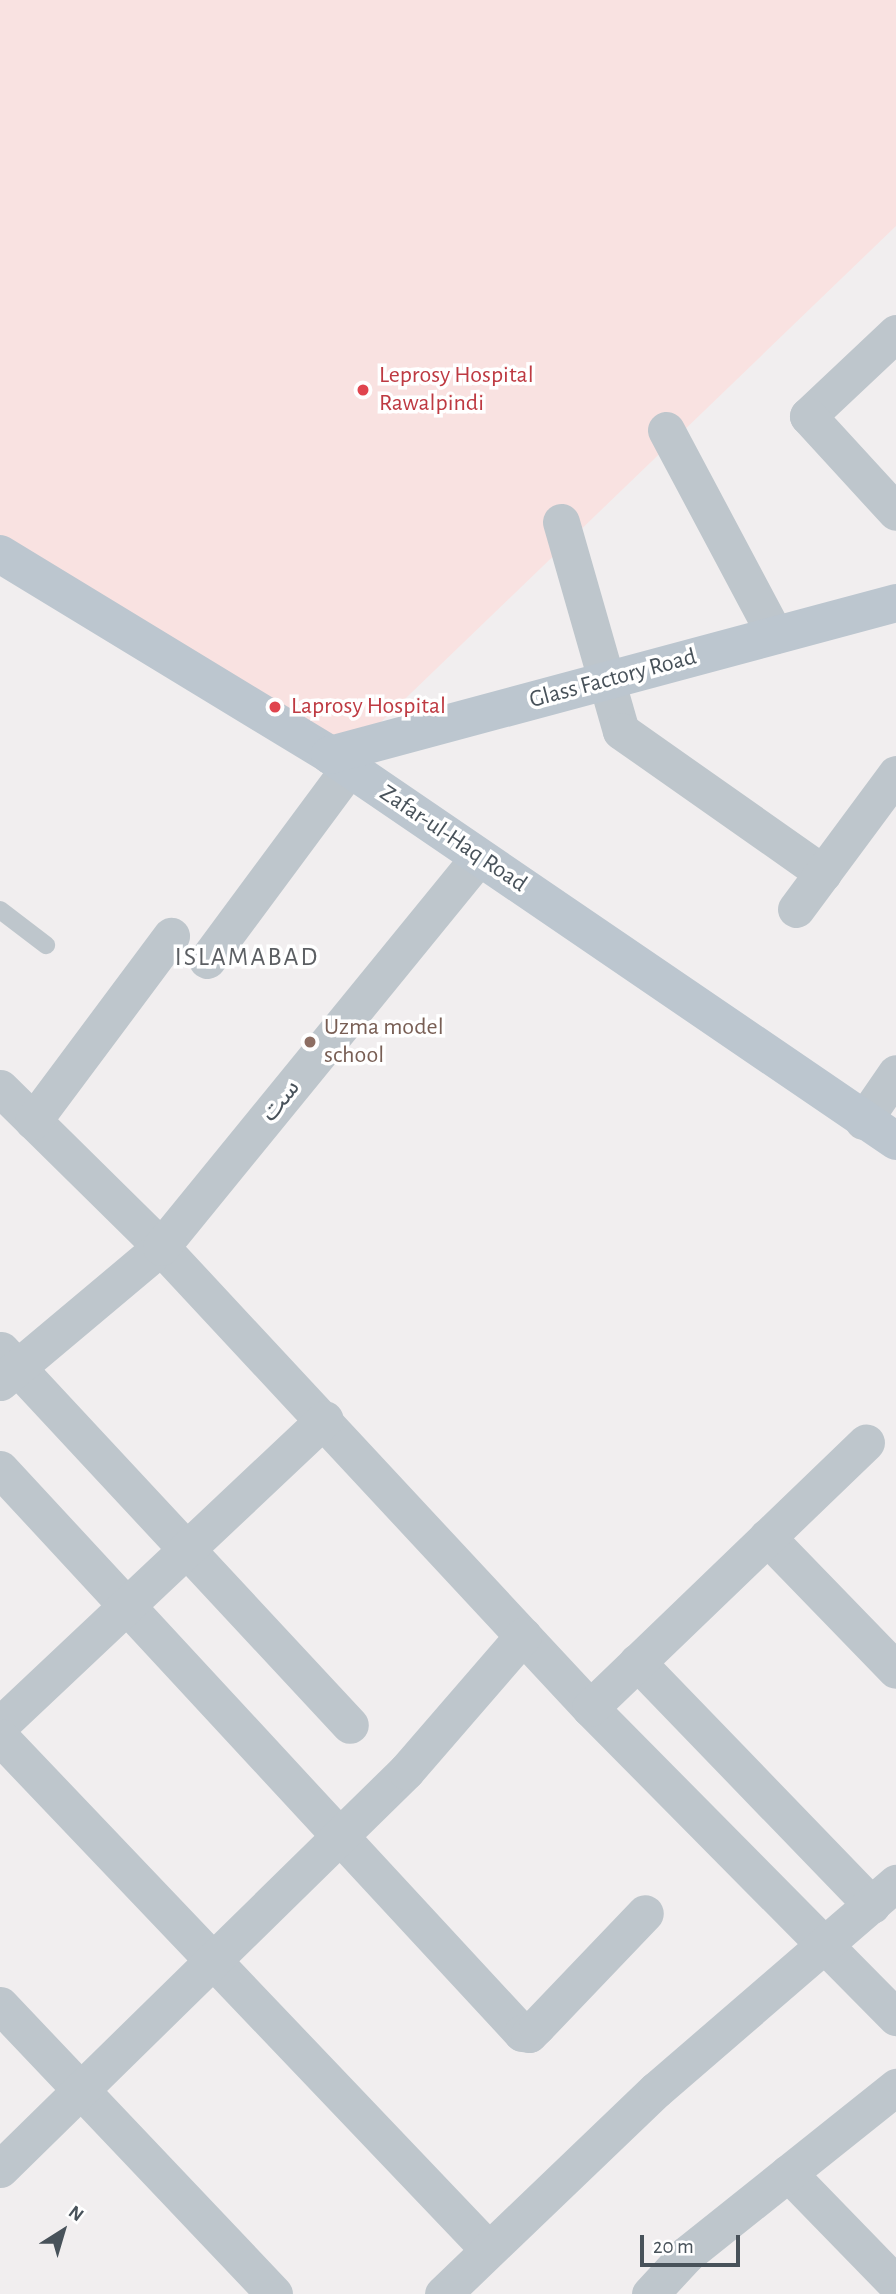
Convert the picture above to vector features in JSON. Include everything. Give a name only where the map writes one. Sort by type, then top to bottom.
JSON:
[{"type":"street","points":[[896,333],[808,416],[896,513]]},
{"type":"street","points":[[666,430],[775,635]]},
{"type":"street","points":[[561,522],[621,731],[823,873]]},
{"type":"street","name":"Zafar-ul-Haq Road","points":[[0,554],[340,762],[896,1141]]},
{"type":"street","name":"Glass Factory Road","points":[[340,762],[608,680],[896,603]]},
{"type":"street","points":[[207,960],[340,762]]},
{"type":"street","points":[[796,909],[896,774]]},
{"type":"street","name":"ست","points":[[5,1366],[161,1247],[479,857]]},
{"type":"street","points":[[33,1121],[171,936]]},
{"type":"street","points":[[863,1121],[896,1073]]},
{"type":"street","points":[[0,1088],[161,1247],[325,1419],[590,1708],[896,2017]]},
{"type":"street","points":[[5,1366],[188,1548],[350,1725]]},
{"type":"street","points":[[0,1725],[325,1419]]},
{"type":"street","points":[[590,1708],[866,1442]]},
{"type":"street","points":[[0,1469],[338,1838],[522,2033],[528,2034],[537,2026],[645,1913]]},
{"type":"street","points":[[767,1537],[896,1670]]},
{"type":"street","points":[[0,2169],[406,1771],[523,1636]]},
{"type":"street","points":[[443,2294],[487,2248],[656,2090],[826,1947],[884,1894],[637,1662]]},
{"type":"street","points":[[0,1737],[487,2248]]},
{"type":"street","points":[[0,2005],[274,2294]]},
{"type":"street","points":[[650,2294],[687,2254],[896,2087]]},
{"type":"street","points":[[789,2173],[896,2284]]},
{"type":"lane","points":[[0,910],[46,945]]},
{"type":"shaded area","name":"Leprosy Hospital Rawalpindi","points":[[0,0],[896,0],[896,226],[353,749],[0,554]]},
{"type":"place","name":"Leprosy Hospital Rawalpindi","points":[[363,390]]},
{"type":"place","name":"Laprosy Hospital","points":[[275,707]]},
{"type":"place","name":"Uzma model school","points":[[310,1042]]},
{"type":"district","name":"ISLAMABAD","points":[[247,958]]}]
